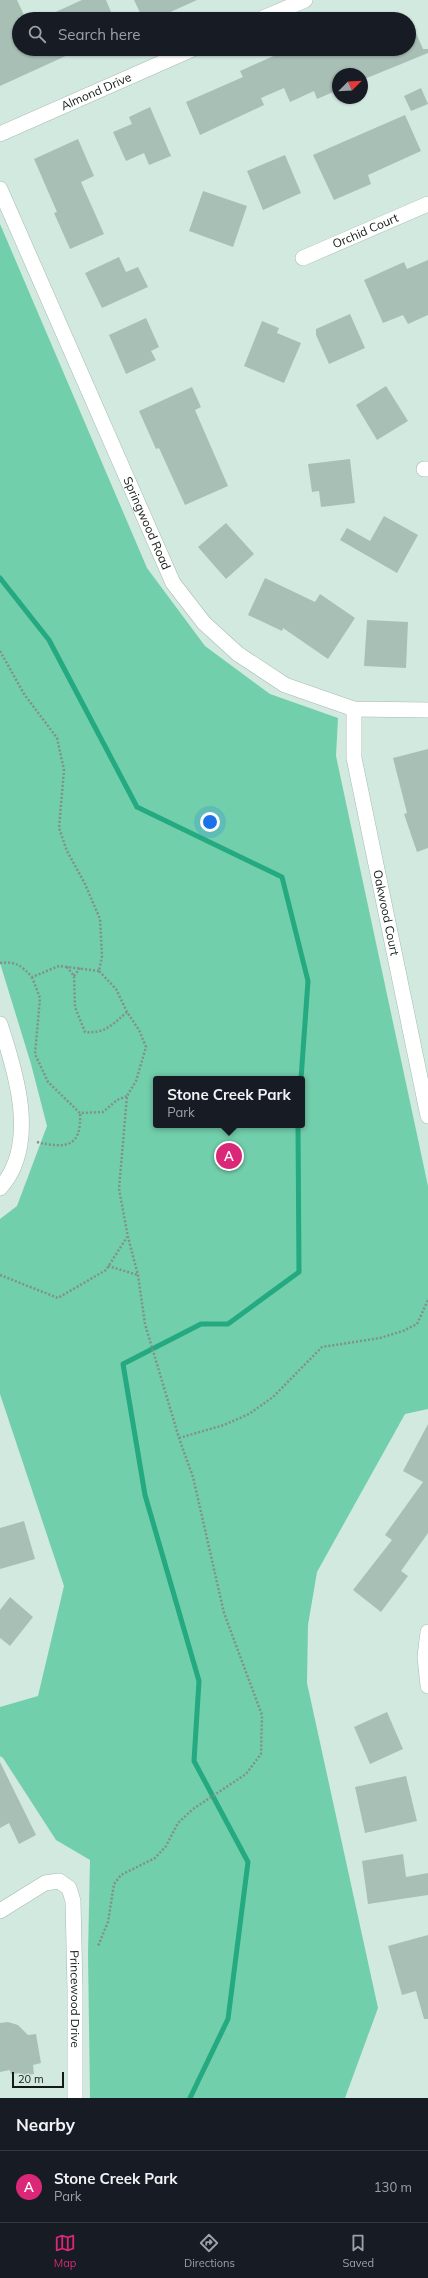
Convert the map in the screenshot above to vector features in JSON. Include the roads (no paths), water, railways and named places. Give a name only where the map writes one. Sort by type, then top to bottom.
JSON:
[{"type":"street","points":[[277,12],[305,0]]},
{"type":"street","name":"Almond Drive","points":[[0,134],[177,56]]},
{"type":"street","name":"Springwood Road","points":[[0,189],[173,583],[204,623],[238,654],[285,684],[354,709],[428,710]]},
{"type":"street","name":"Orchid Court","points":[[303,258],[428,204]]},
{"type":"street","name":"Oakwood Court","points":[[354,709],[354,758],[428,1116]]},
{"type":"street","points":[[0,1024],[18,1087],[23,1118],[20,1140],[13,1168],[6,1181],[0,1188]]},
{"type":"street","points":[[428,1632],[425,1657],[428,1686]]},
{"type":"street","name":"Princewood Drive","points":[[0,1911],[44,1883],[59,1881],[69,1888],[72,1901],[75,1990],[75,2098]]},
{"type":"waterway","points":[[0,578],[49,640],[137,807],[282,877],[308,981],[301,1076]]},
{"type":"waterway","points":[[190,2098],[228,2019],[248,1862],[194,1761],[199,1681],[145,1495],[123,1364],[201,1324],[228,1324],[299,1272],[298,1128]]},
{"type":"place","name":"Stone Creek Park","points":[[229,1156]]}]
